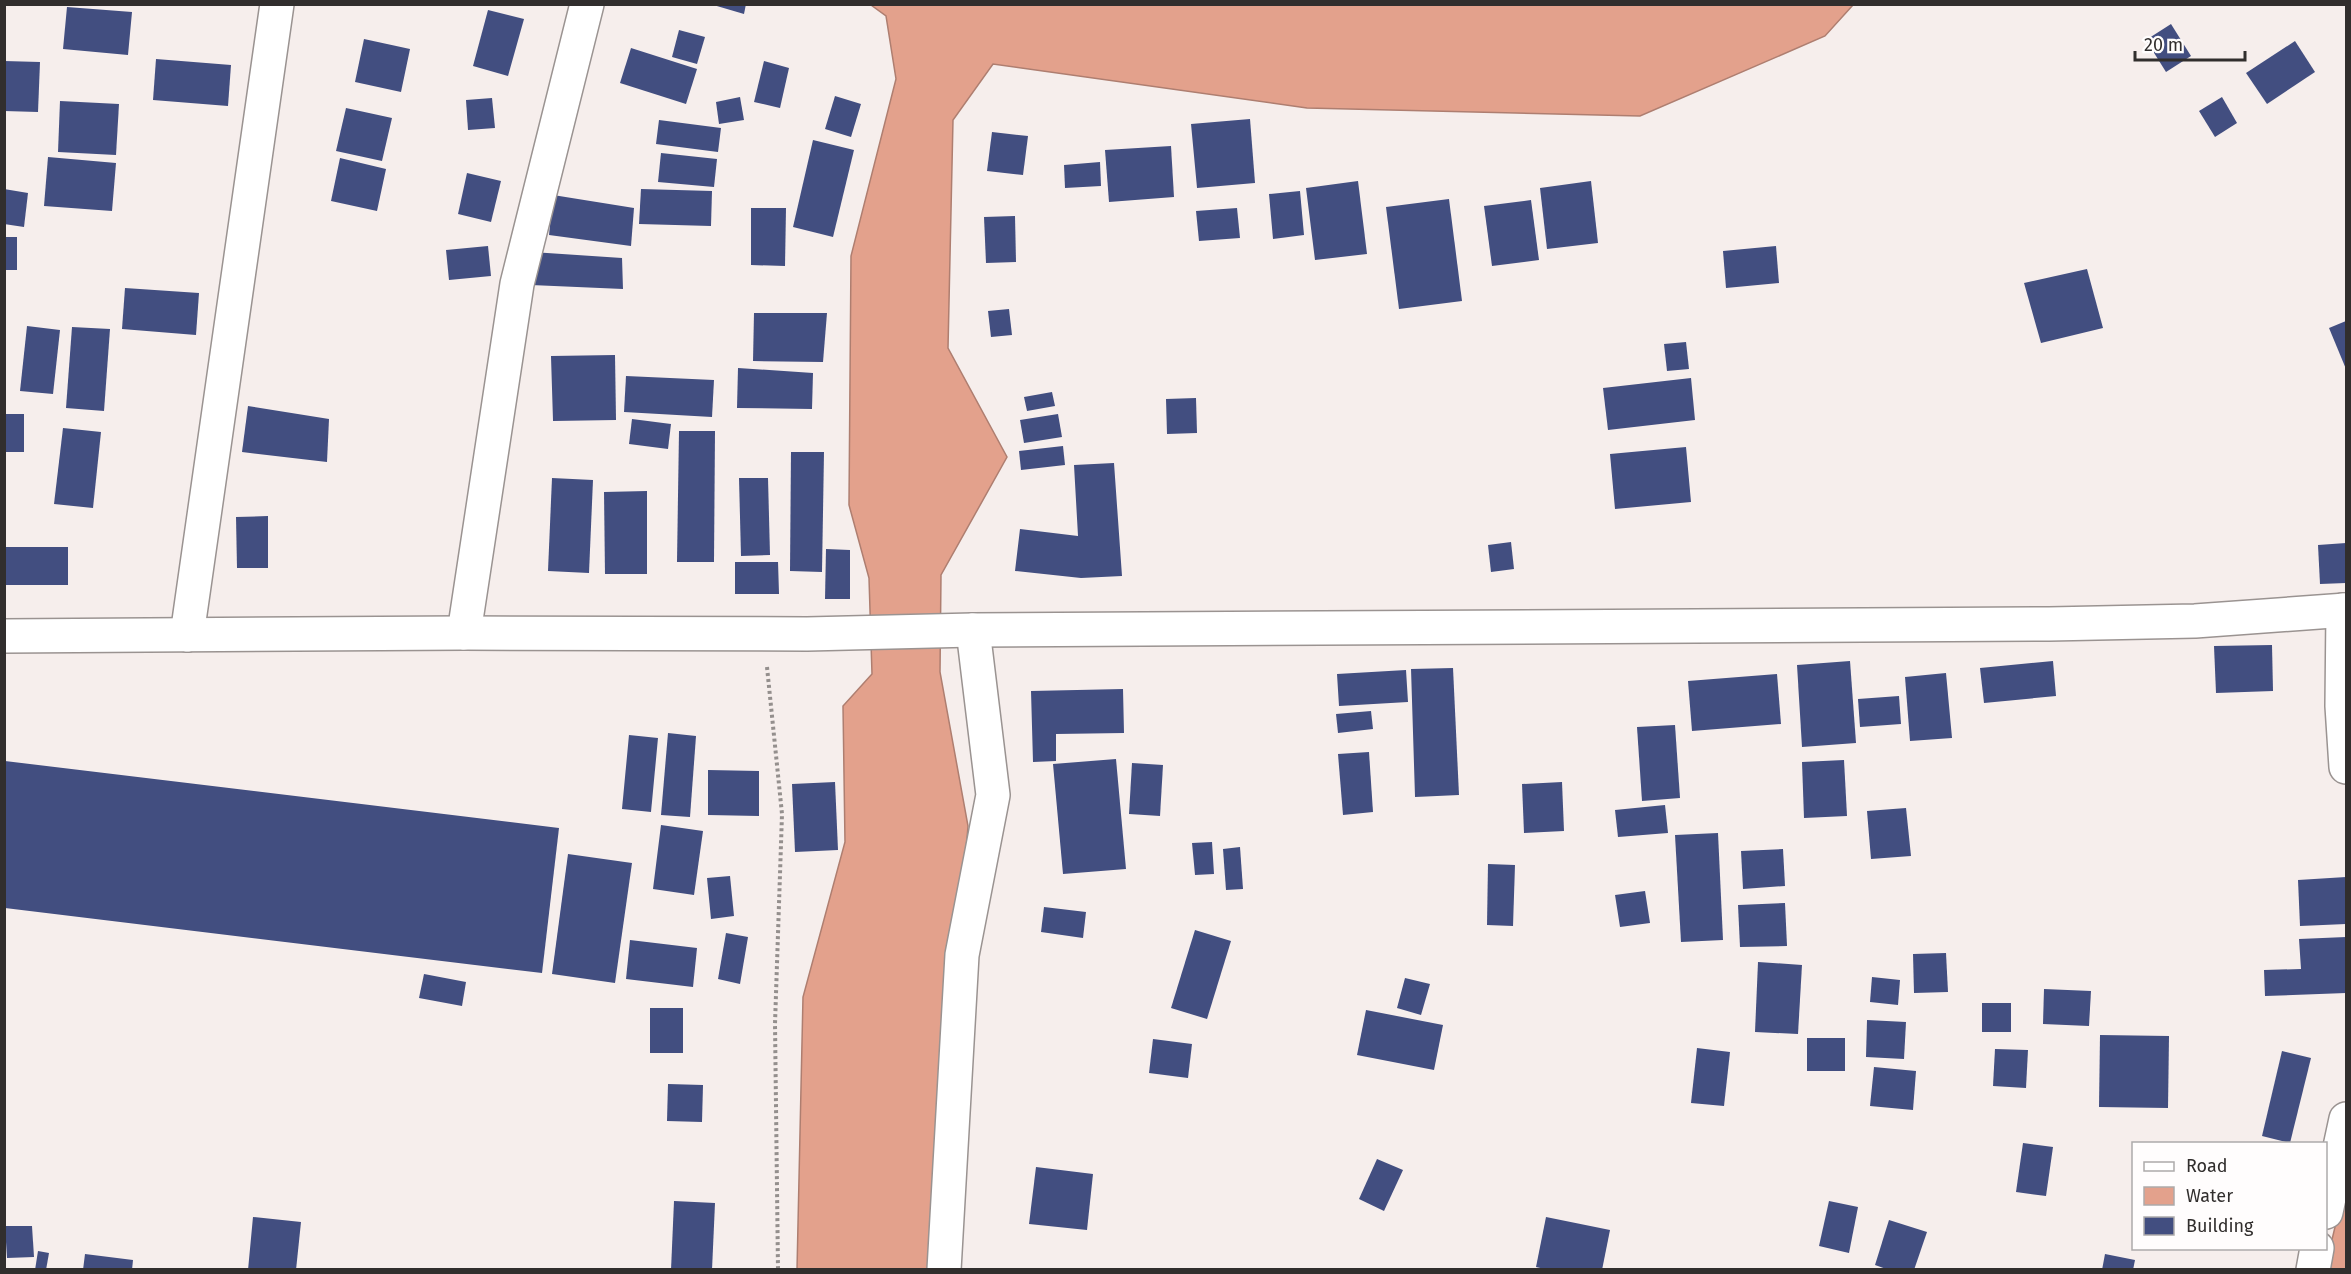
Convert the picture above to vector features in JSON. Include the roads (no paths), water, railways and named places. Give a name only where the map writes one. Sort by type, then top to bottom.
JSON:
[{"type":"street","points":[[187,634],[277,4]]},
{"type":"street","points":[[464,633],[517,284],[587,4]]},
{"type":"street","points":[[4,636],[464,633],[807,634],[2060,624],[2195,621],[2345,610],[2342,706],[2346,767]]},
{"type":"street","points":[[944,1269],[962,955],[993,795],[960,631]]},
{"type":"street","points":[[2327,1203],[2346,1119]]},
{"type":"street","points":[[2313,1269],[2317,1250]]},
{"type":"water","points":[[871,5],[1853,5],[1825,36],[1640,116],[1307,108],[993,64],[953,120],[948,348],[1007,457],[941,575],[940,672],[968,826],[933,1269],[797,1270],[803,997],[845,842],[843,706],[872,674],[869,578],[849,505],[851,256],[896,79],[886,16]]},
{"type":"water","points":[[2346,1181],[2346,1269],[2325,1269]]}]
